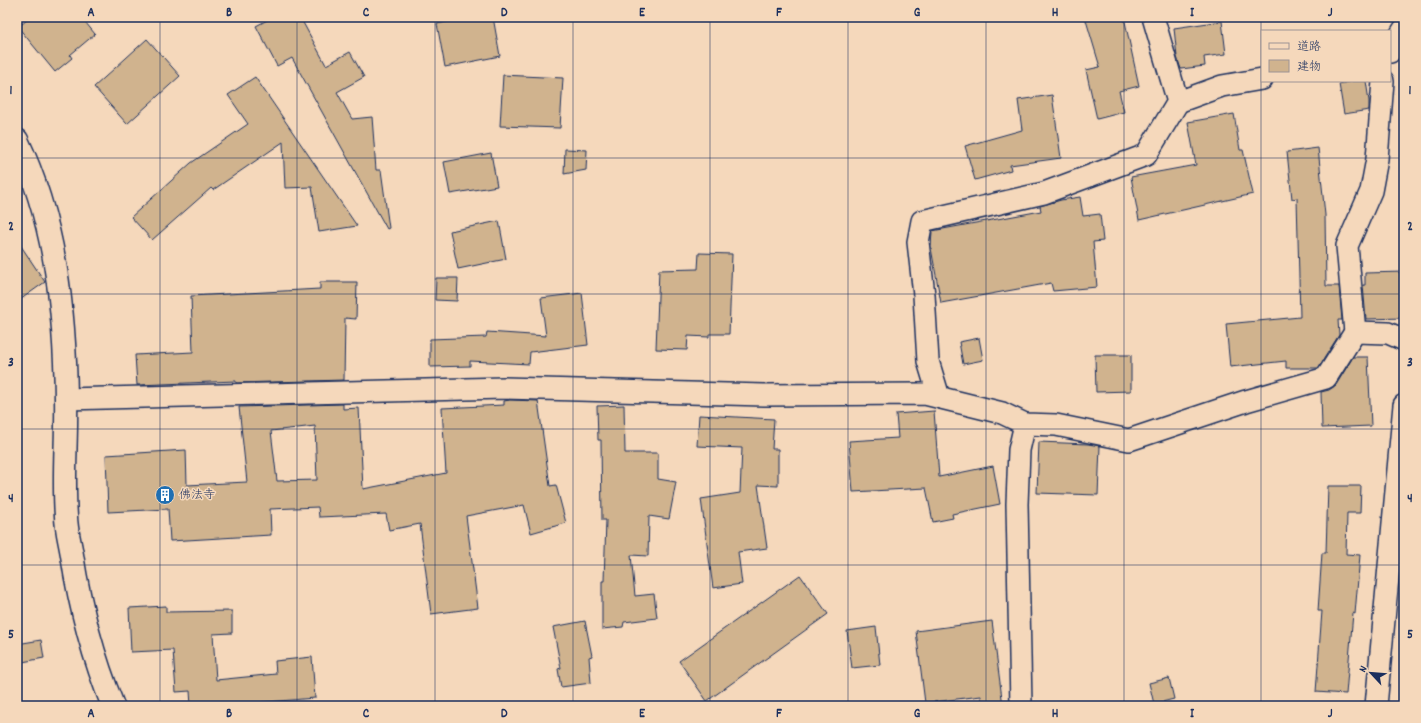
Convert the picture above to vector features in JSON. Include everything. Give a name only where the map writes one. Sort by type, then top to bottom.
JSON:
[{"type":"street","points":[[1152,17],[1178,102]]},
{"type":"street","points":[[1391,50],[1404,29]]},
{"type":"street","points":[[939,397],[928,361],[924,295],[918,242],[922,221],[1044,192],[1146,155],[1178,102],[1222,86],[1261,79]]},
{"type":"street","points":[[66,400],[504,388],[764,395],[925,394],[1002,413],[1025,424],[1056,425],[1129,440],[1246,401],[1326,378],[1355,332],[1347,246],[1371,191],[1377,159],[1383,82]]},
{"type":"street","points":[[17,140],[27,161],[52,242],[64,320],[66,518],[78,598],[100,674],[113,706]]},
{"type":"street","points":[[1355,332],[1388,333],[1404,340]]},
{"type":"street","points":[[1376,706],[1404,405]]},
{"type":"street","points":[[1021,706],[1018,504],[1019,450],[1025,424]]},
{"type":"building","points":[[31,17],[81,17],[95,34],[70,55],[72,58],[55,72],[18,27]]},
{"type":"building","points":[[273,17],[300,17],[326,65],[350,52],[364,77],[337,92],[352,119],[372,117],[376,170],[381,170],[389,228],[387,229],[292,58],[277,66],[256,26]]},
{"type":"building","points":[[470,17],[493,17],[500,56],[445,67],[437,24]]},
{"type":"building","points":[[1085,17],[1124,17],[1139,86],[1119,91],[1124,112],[1097,119],[1086,70],[1100,67]]},
{"type":"building","points":[[1222,21],[1226,54],[1204,57],[1205,66],[1181,69],[1177,57],[1174,28]]},
{"type":"building","points":[[147,39],[180,76],[127,124],[94,87]]},
{"type":"building","points":[[503,75],[563,78],[560,128],[500,126]]},
{"type":"building","points":[[255,77],[357,226],[319,232],[312,187],[285,188],[283,142],[213,190],[211,188],[152,240],[131,217],[191,163],[248,124],[228,95]]},
{"type":"building","points":[[1348,82],[1366,82],[1369,110],[1344,114],[1339,84]]},
{"type":"building","points":[[1052,95],[1061,158],[1010,165],[1011,170],[975,180],[965,146],[1022,130],[1018,100]]},
{"type":"building","points":[[1234,114],[1240,150],[1243,150],[1253,194],[1139,220],[1131,177],[1196,165],[1188,122]]},
{"type":"building","points":[[1318,148],[1325,215],[1326,286],[1339,286],[1342,320],[1338,320],[1339,335],[1318,368],[1286,368],[1286,361],[1230,367],[1226,324],[1300,317],[1297,198],[1292,199],[1287,152]]},
{"type":"building","points":[[565,149],[587,150],[586,170],[564,174]]},
{"type":"building","points":[[491,153],[497,186],[450,194],[444,162]]},
{"type":"building","points":[[1080,197],[1083,216],[1100,214],[1103,241],[1093,242],[1097,287],[1053,291],[1051,283],[941,303],[931,248],[932,231],[1041,211],[1040,206],[1061,200]]},
{"type":"building","points":[[499,221],[506,259],[458,269],[450,231]]},
{"type":"building","points":[[17,240],[45,282],[17,302]]},
{"type":"building","points":[[699,253],[732,254],[729,334],[709,334],[709,337],[688,336],[687,350],[656,349],[659,270],[698,269]]},
{"type":"building","points":[[1404,272],[1404,318],[1366,319],[1363,285],[1365,285],[1365,273]]},
{"type":"building","points":[[436,278],[458,278],[457,301],[435,300]]},
{"type":"building","points":[[320,282],[357,282],[356,319],[345,318],[344,380],[236,383],[236,381],[137,385],[135,355],[193,352],[191,296],[320,289]]},
{"type":"building","points":[[582,293],[588,345],[530,352],[529,364],[470,361],[470,366],[430,367],[430,339],[486,337],[487,332],[546,336],[541,298]]},
{"type":"building","points":[[979,338],[983,360],[963,364],[959,342]]},
{"type":"building","points":[[1095,355],[1131,355],[1131,391],[1096,392]]},
{"type":"building","points":[[1353,357],[1368,357],[1371,426],[1322,428],[1321,392],[1329,390],[1336,385]]},
{"type":"building","points":[[504,401],[538,401],[550,486],[556,485],[566,523],[531,533],[524,505],[466,516],[478,608],[431,614],[420,524],[389,530],[386,514],[319,517],[318,507],[270,509],[271,535],[170,541],[168,509],[108,512],[106,455],[186,450],[187,485],[247,482],[239,407],[343,404],[343,409],[359,408],[363,489],[446,473],[442,408],[504,405]],"holes":[[[315,426],[317,480],[277,481],[271,431]]]},
{"type":"building","points":[[624,405],[625,453],[658,453],[658,479],[676,482],[669,519],[649,516],[648,556],[631,555],[635,596],[654,594],[657,618],[624,622],[623,627],[602,629],[602,581],[604,581],[606,520],[602,520],[601,440],[598,440],[597,406]]},
{"type":"building","points":[[934,411],[939,477],[993,466],[1000,504],[952,514],[953,518],[933,522],[926,488],[853,492],[849,441],[898,438],[896,414]]},
{"type":"building","points":[[699,415],[774,419],[772,449],[778,449],[778,486],[758,485],[767,548],[738,552],[742,584],[713,588],[701,499],[740,493],[742,448],[697,446]]},
{"type":"building","points":[[1039,442],[1088,444],[1100,446],[1098,495],[1037,493]]},
{"type":"building","points":[[1328,486],[1361,486],[1360,513],[1347,513],[1346,554],[1360,555],[1346,694],[1316,692],[1322,611],[1318,611],[1322,553],[1326,553]]},
{"type":"building","points":[[800,575],[828,614],[707,701],[679,661]]},
{"type":"building","points":[[166,606],[166,612],[232,611],[232,633],[213,634],[216,680],[276,674],[275,661],[312,657],[315,698],[191,706],[190,691],[176,692],[173,650],[131,652],[129,608]]},
{"type":"building","points":[[585,621],[592,656],[589,657],[591,683],[561,687],[558,669],[561,668],[553,627]]},
{"type":"building","points":[[992,621],[1003,706],[982,706],[981,696],[925,703],[916,631]]},
{"type":"building","points":[[876,627],[880,665],[852,668],[847,631]]},
{"type":"building","points":[[41,640],[44,658],[17,663],[17,644]]},
{"type":"building","points":[[1169,678],[1174,699],[1154,704],[1149,683]]},
{"type":"place","name":"佛法寺","points":[[165,495]]}]
